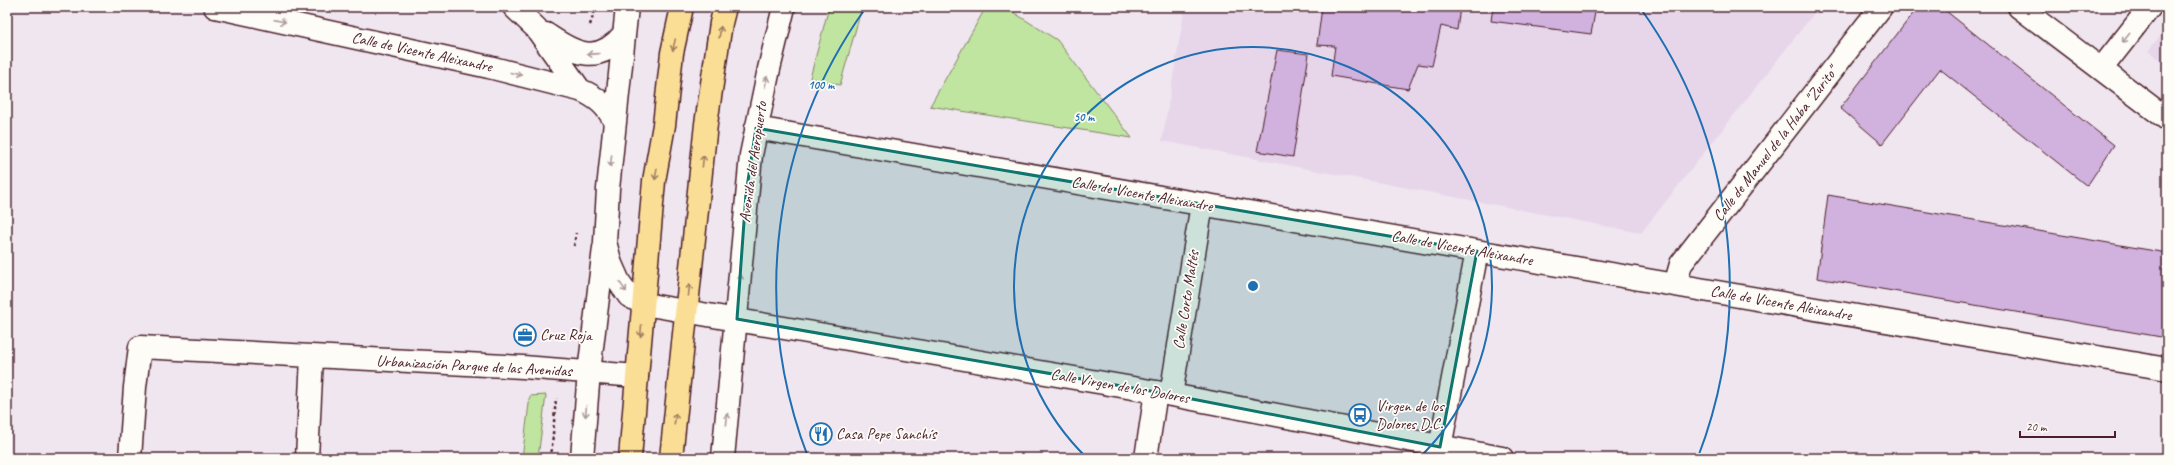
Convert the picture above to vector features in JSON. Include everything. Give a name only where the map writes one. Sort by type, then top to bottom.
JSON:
[{"type":"main road","points":[[630,458],[654,181],[664,124],[672,53],[682,7]]},
{"type":"main road","points":[[671,458],[706,124],[725,7]]},
{"type":"street","name":"Calle de Vicente Aleixandre","points":[[215,7],[489,67],[580,90],[590,94],[605,105],[615,122]]},
{"type":"street","points":[[514,7],[536,28],[562,45],[580,54],[588,55],[599,53],[610,48],[624,34]]},
{"type":"street","points":[[582,458],[589,372],[605,242],[615,122],[627,7]]},
{"type":"street","name":"Avenida del Aeropuerto","points":[[723,458],[737,319],[746,194],[756,128],[784,7]]},
{"type":"street","name":"Calle de Manuel de la Haba \"Zurito\"","points":[[1676,285],[1681,264],[1881,7]]},
{"type":"street","points":[[2019,7],[2102,68],[2167,119]]},
{"type":"street","points":[[2102,68],[2150,7]]},
{"type":"street","points":[[536,28],[580,90]]},
{"type":"street","name":"Calle de Vicente Aleixandre","points":[[756,128],[2167,369]]},
{"type":"street","name":"Calle Corto Maltés","points":[[1146,458],[1164,394],[1202,204]]},
{"type":"street","points":[[605,242],[611,264],[619,282],[630,296],[644,304],[737,319]]},
{"type":"street","points":[[1439,452],[1477,251]]},
{"type":"street","name":"Calle Virgen de los Dolores","points":[[737,319],[1164,394],[1439,452],[1502,458]]},
{"type":"street","name":"Urbanización Parque de las Avenidas","points":[[130,458],[134,387],[140,347],[560,370],[637,376]]},
{"type":"street","points":[[307,458],[312,357]]},
{"type":"path","points":[[588,55],[590,26],[596,7]]},
{"type":"path","points":[[573,254],[576,231]]},
{"type":"path","points":[[551,458],[560,370]]},
{"type":"highlighted area","points":[[756,128],[1477,251],[1440,447],[1156,392],[737,319],[746,194]]},
{"type":"shaded area","points":[[1185,7],[1819,7],[1641,233],[1162,141]]},
{"type":"shaded area","points":[[2167,27],[2167,65],[2148,51]]},
{"type":"green space","points":[[829,7],[862,7],[840,85],[810,78]]},
{"type":"green space","points":[[986,7],[1005,7],[1057,40],[1132,138],[930,106]]},
{"type":"green space","points":[[546,395],[538,458],[522,458],[530,396]]},
{"type":"building","points":[[1322,7],[1460,7],[1457,30],[1441,26],[1432,66],[1418,64],[1408,89],[1331,76],[1335,46],[1317,45]]},
{"type":"building","points":[[1493,7],[1596,7],[1591,34],[1491,21]]},
{"type":"building","points":[[1918,7],[1941,7],[2114,145],[2087,186],[1940,69],[1882,144],[1840,108]]},
{"type":"building","points":[[1277,50],[1309,54],[1293,157],[1257,151]]},
{"type":"building","points":[[1828,195],[2167,253],[2167,338],[1817,278]]},
{"type":"place","name":"Cruz Roja","points":[[525,335]]},
{"type":"place","name":"Virgen de los Dolores D.C.","points":[[1360,415]]},
{"type":"place","name":"Casa Pepe Sanchís","points":[[821,434]]}]
